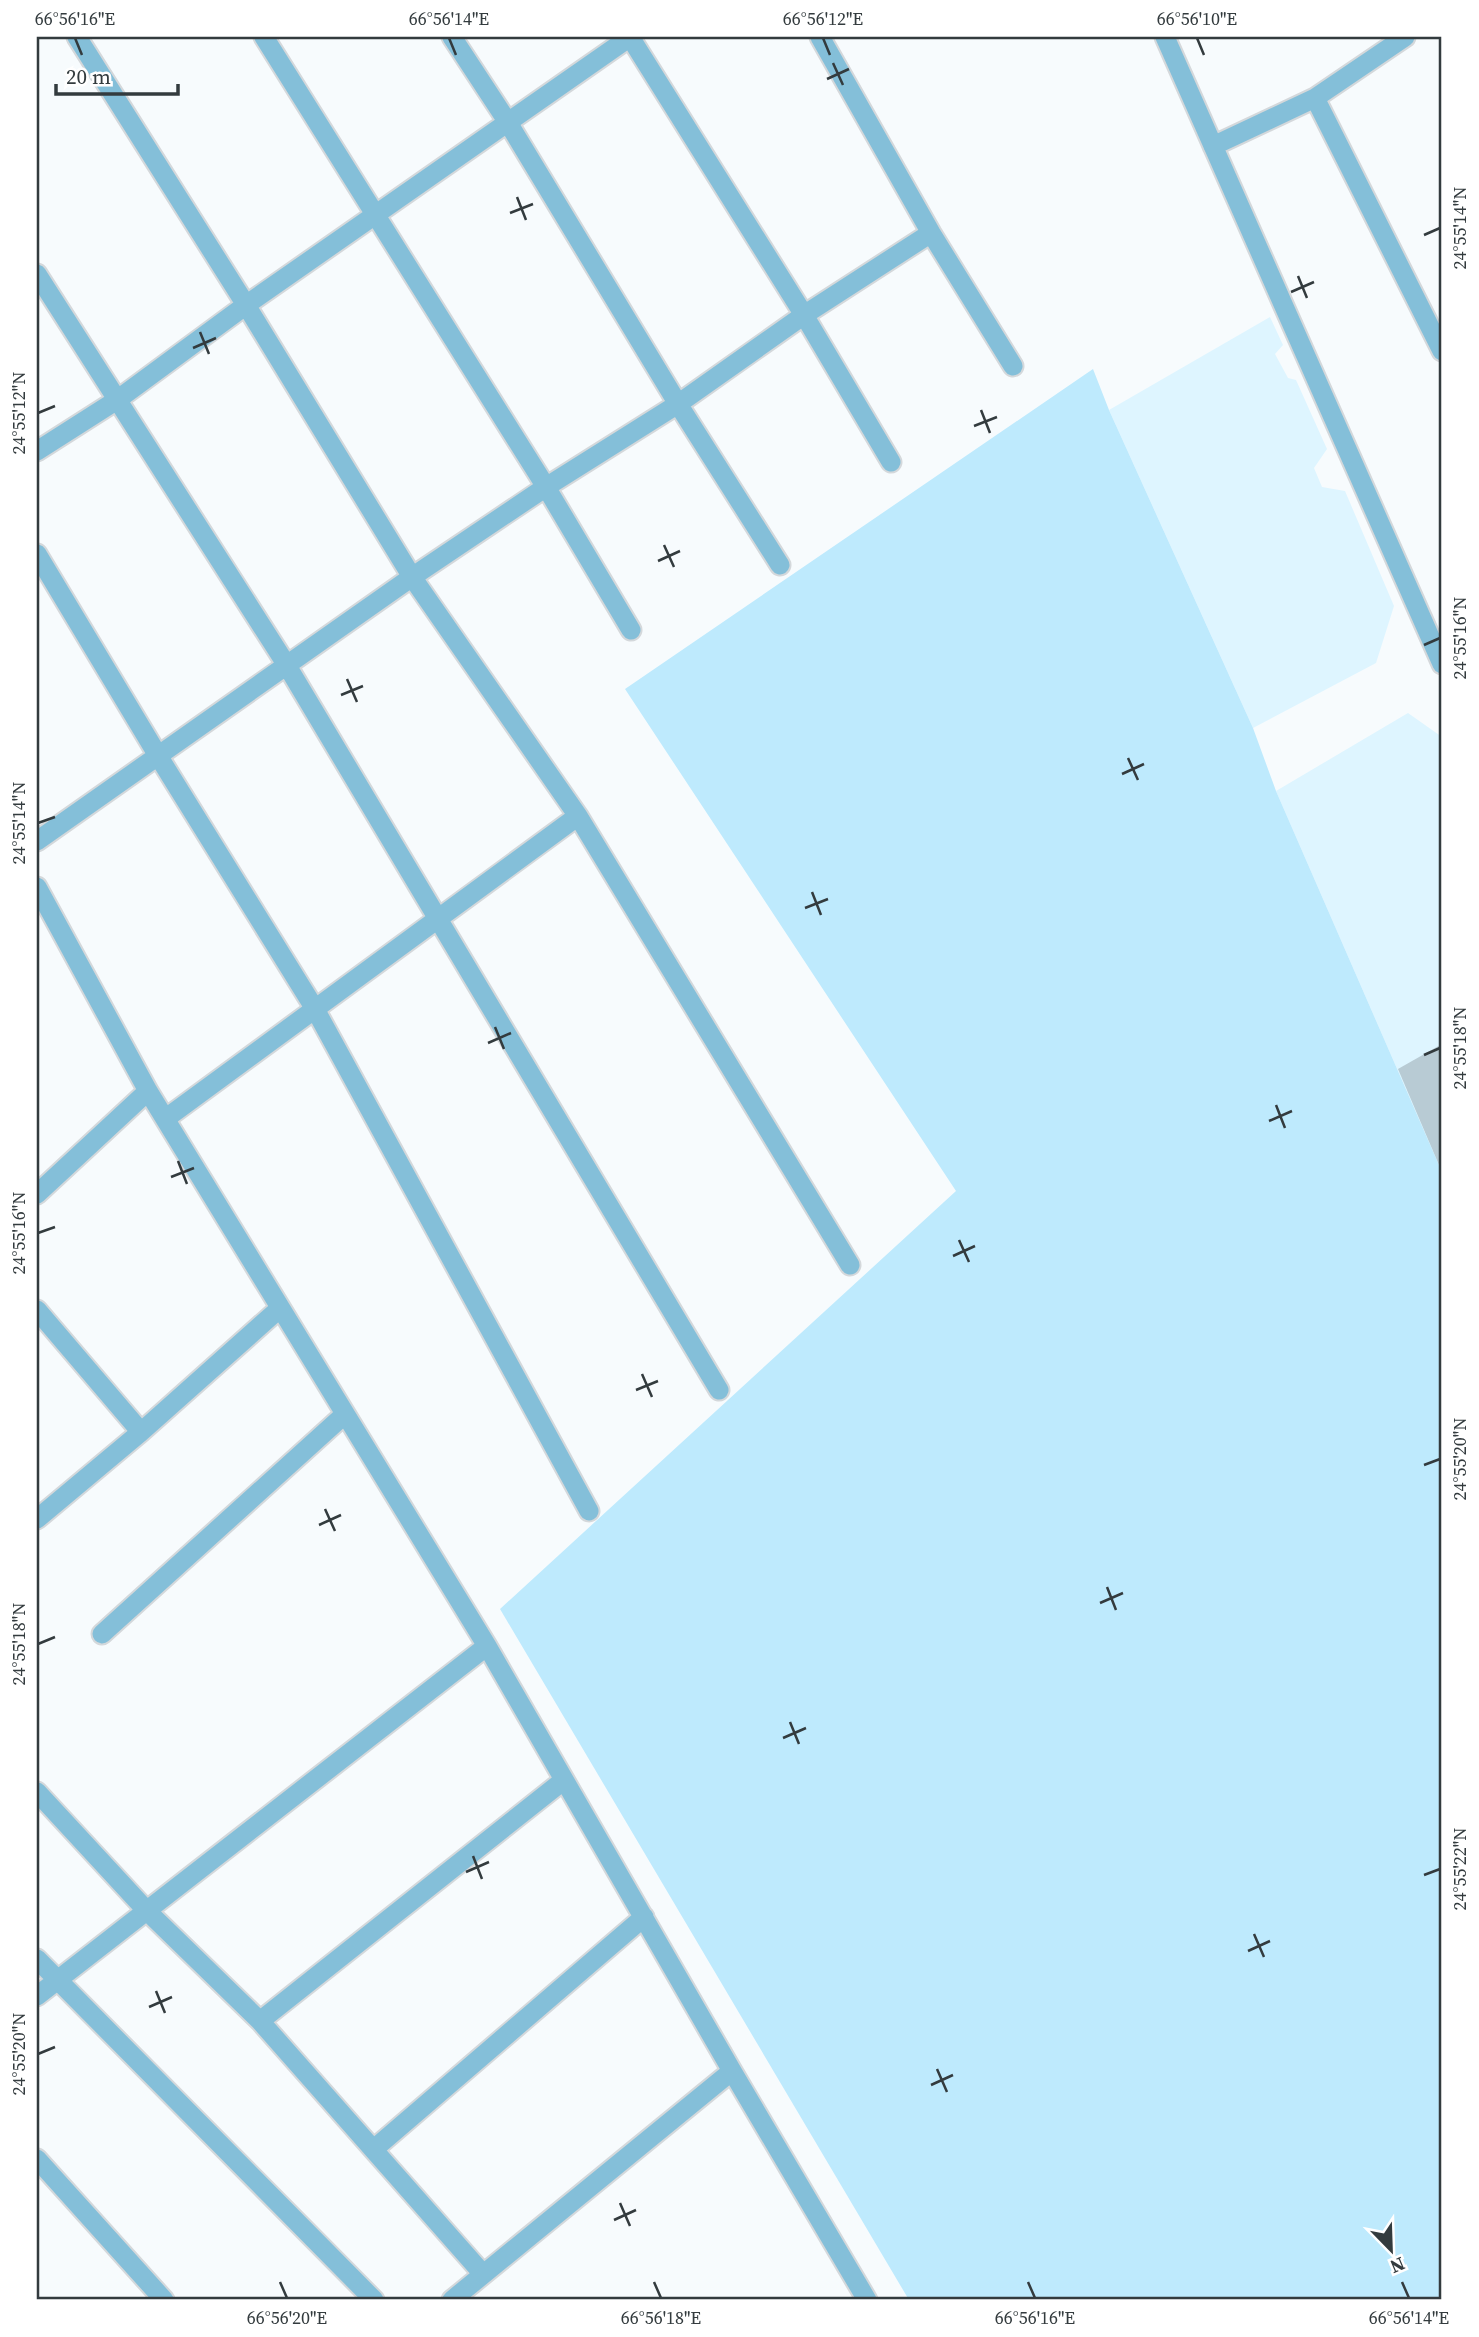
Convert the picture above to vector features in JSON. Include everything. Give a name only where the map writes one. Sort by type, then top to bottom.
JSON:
[{"type":"street","points":[[77,37],[246,305],[412,577],[578,816],[850,1265]]},
{"type":"street","points":[[264,37],[546,487],[631,630]]},
{"type":"street","points":[[452,37],[507,121],[678,404],[780,565]]},
{"type":"street","points":[[37,451],[117,400],[246,305],[630,37],[804,315],[891,462]]},
{"type":"street","points":[[820,37],[931,233],[1013,366]]},
{"type":"street","points":[[1165,37],[1442,664]]},
{"type":"street","points":[[1213,146],[1315,98],[1405,37]]},
{"type":"street","points":[[1315,98],[1441,345]]},
{"type":"street","points":[[37,841],[412,577],[546,487],[678,404],[804,315],[931,233]]},
{"type":"street","points":[[37,274],[285,664],[719,1390]]},
{"type":"street","points":[[37,554],[315,1009],[589,1511]]},
{"type":"street","points":[[165,1119],[578,816]]},
{"type":"street","points":[[37,887],[148,1091],[487,1646],[867,2300]]},
{"type":"street","points":[[37,1194],[148,1091]]},
{"type":"street","points":[[37,1519],[141,1432],[279,1309]]},
{"type":"street","points":[[37,1310],[141,1432]]},
{"type":"street","points":[[102,1634],[344,1415]]},
{"type":"street","points":[[37,1996],[487,1646]]},
{"type":"street","points":[[260,2021],[564,1780]]},
{"type":"street","points":[[37,1792],[146,1910],[260,2021],[483,2274]]},
{"type":"street","points":[[374,2149],[644,1917]]},
{"type":"street","points":[[37,1959],[374,2300]]},
{"type":"street","points":[[452,2300],[732,2071]]},
{"type":"street","points":[[37,2159],[164,2300]]},
{"type":"shaded area","points":[[1270,317],[1283,345],[1275,354],[1288,378],[1296,380],[1327,449],[1314,468],[1322,487],[1345,491],[1394,606],[1376,663],[1253,728],[1109,410]]},
{"type":"shaded area","points":[[1093,369],[1253,728],[1276,791],[1442,1172],[1442,2300],[909,2300],[500,1609],[956,1191],[625,689]]},
{"type":"shaded area","points":[[1408,713],[1442,737],[1442,1172],[1276,791]]},
{"type":"building","points":[[1442,1044],[1442,1172],[1398,1069]]}]
